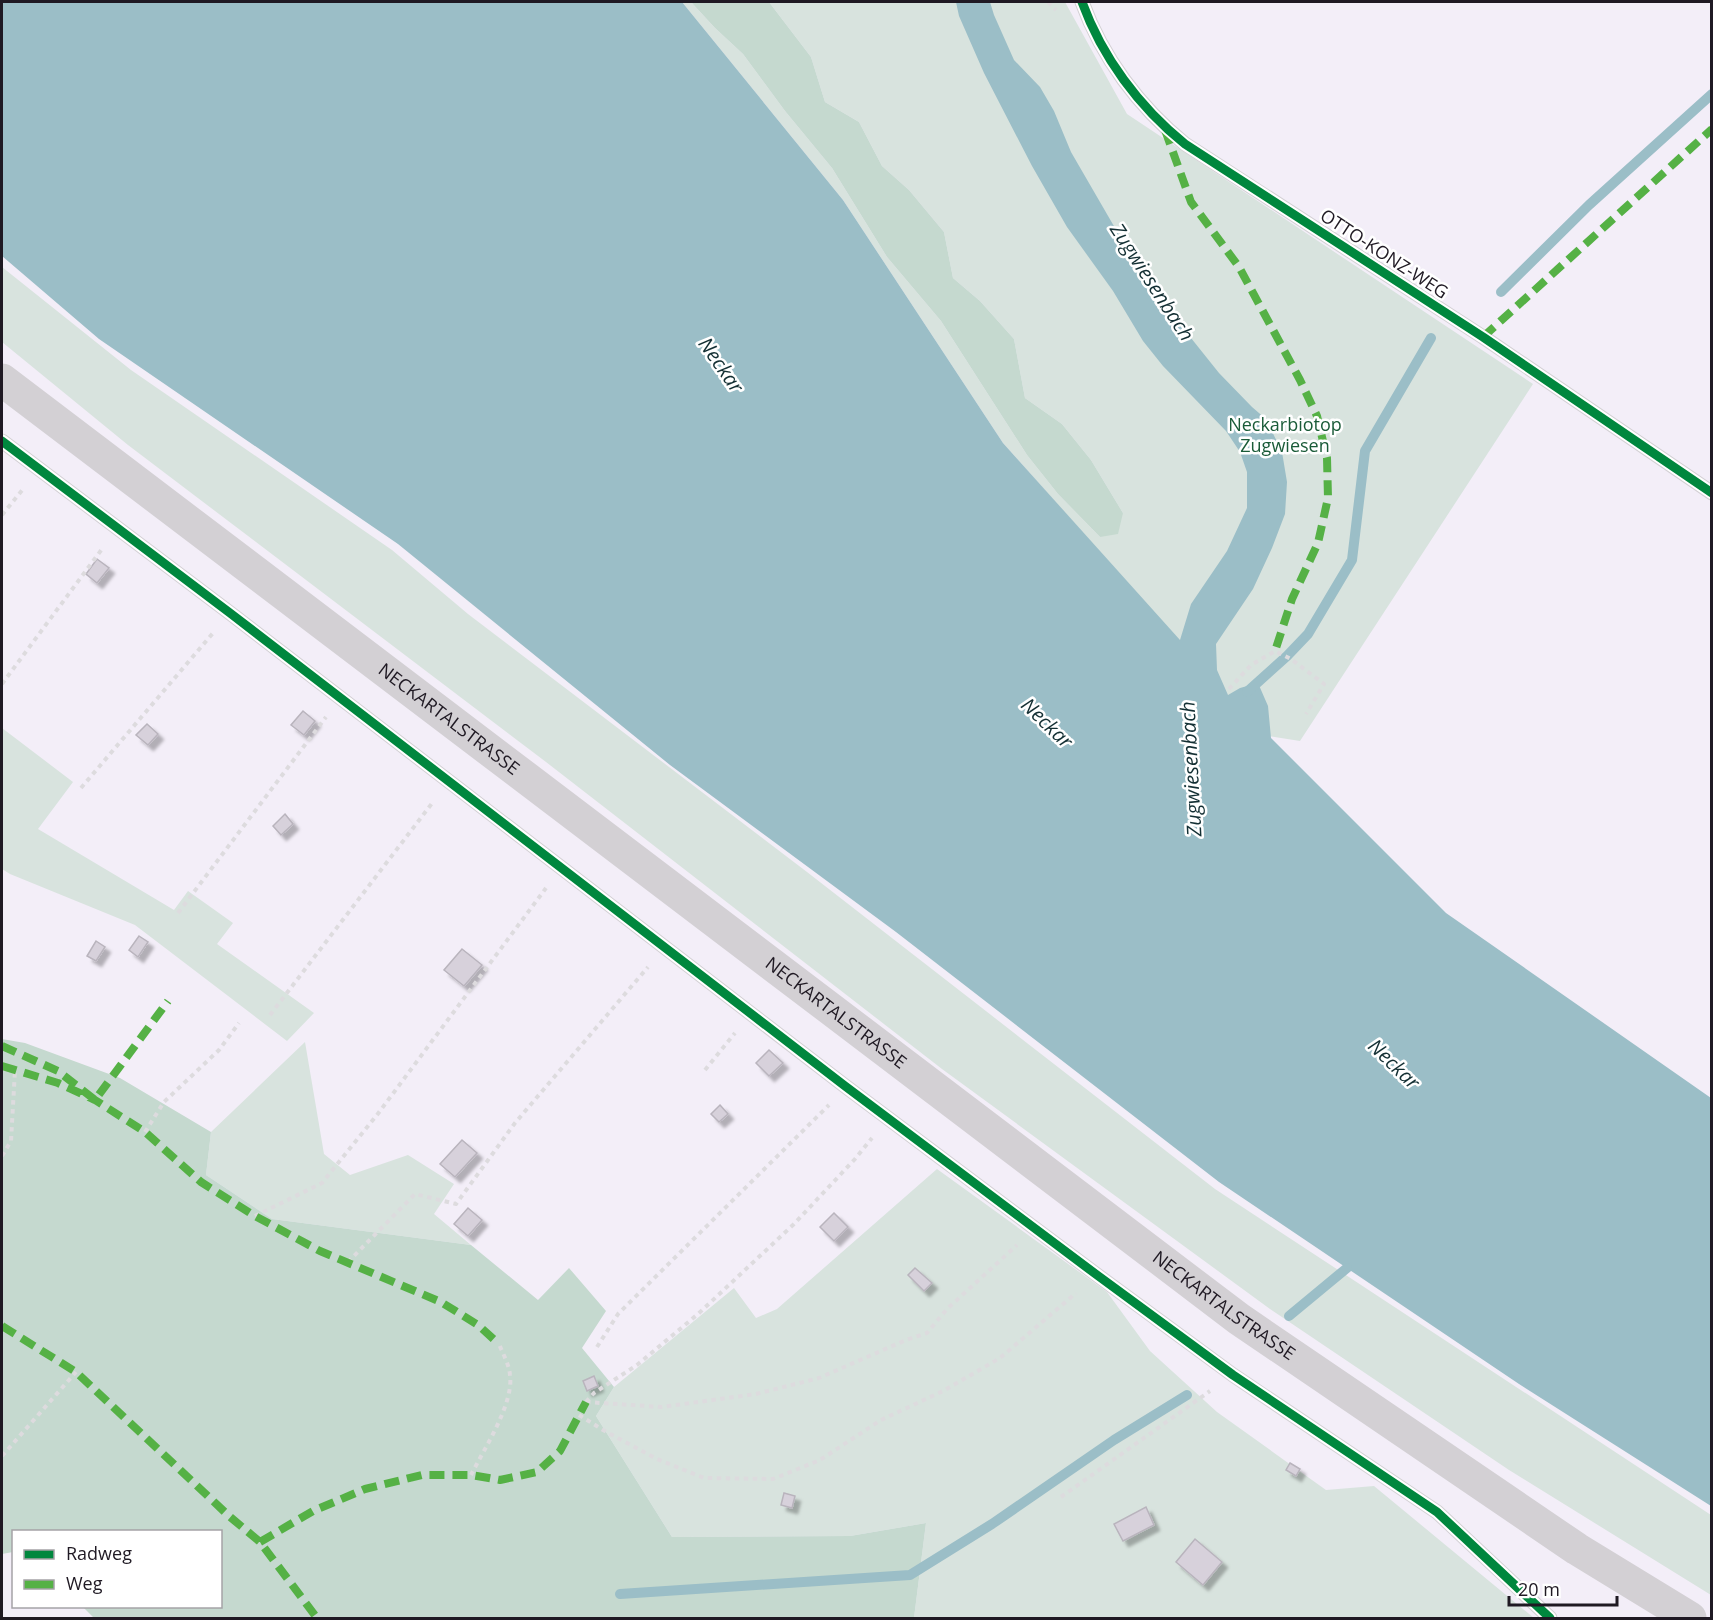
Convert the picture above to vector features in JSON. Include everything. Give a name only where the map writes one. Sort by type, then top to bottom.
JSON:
[{"type":"main road","name":"NECKARTALSTRASSE","points":[[2,380],[1239,1319],[1577,1549],[1690,1618]]},
{"type":"lane","name":"OTTO-KONZ-WEG","points":[[1082,2],[1092,28],[1138,100],[1164,127],[1185,144],[1483,337],[1712,493]]},
{"type":"lane","points":[[2,441],[230,613],[750,1014],[1097,1275],[1233,1375],[1437,1512],[1550,1618]]},
{"type":"path","points":[[2,515],[39,469]]},
{"type":"path","points":[[2,684],[117,529]]},
{"type":"path","points":[[81,788],[230,613]]},
{"type":"path","points":[[1229,689],[1251,665],[1275,651],[1291,658],[1324,684],[1306,714]]},
{"type":"path","points":[[178,913],[340,698]]},
{"type":"path","points":[[270,1015],[449,782]]},
{"type":"path","points":[[255,1216],[322,1183],[378,1115],[561,868]]},
{"type":"path","points":[[348,1262],[415,1194],[456,1204],[515,1123],[665,948]]},
{"type":"path","points":[[705,1070],[750,1014]]},
{"type":"path","points":[[145,1132],[164,1102],[219,1050],[239,1023]]},
{"type":"path","points":[[2,1156],[11,1141],[15,1070]]},
{"type":"path","points":[[597,1347],[618,1314],[845,1086]]},
{"type":"path","points":[[888,1118],[847,1168],[794,1224],[733,1282],[646,1358],[594,1393],[586,1402],[662,1407],[756,1394],[819,1378],[927,1333],[947,1309],[999,1260],[1037,1230]]},
{"type":"path","points":[[579,1414],[603,1430],[657,1459],[704,1478],[773,1479],[820,1460],[881,1420],[943,1391],[1000,1358],[1097,1275]]},
{"type":"path","points":[[471,1474],[497,1428],[511,1388],[510,1373],[499,1344]]},
{"type":"path","points":[[2,1456],[75,1372]]},
{"type":"path","points":[[1061,1497],[1135,1442],[1233,1375]]},
{"type":"green space","name":"Neckarbiotop Zugwiesen","points":[[682,2],[691,2],[743,54],[785,111],[832,168],[887,257],[941,321],[1027,455],[1058,494],[1100,537],[1123,513],[1091,460],[1062,424],[1025,398],[1014,339],[980,301],[953,278],[944,232],[909,190],[882,166],[859,122],[825,102],[811,57],[769,2],[1065,2],[1127,114],[1533,384],[1300,741],[1269,736],[1228,696],[1003,443],[843,200]]},
{"type":"green space","points":[[691,2],[769,2],[811,57],[825,102],[859,122],[882,166],[909,190],[944,232],[953,278],[980,301],[1014,339],[1025,398],[1062,424],[1091,460],[1123,513],[1118,534],[1100,537],[1058,494],[1027,455],[941,321],[887,257],[832,168],[785,111],[743,54]]},
{"type":"green space","points":[[2,267],[131,370],[392,550],[468,614],[807,872],[1215,1189],[1711,1515],[1711,1595],[1509,1470],[1270,1309],[942,1069],[546,762],[128,445],[2,342]]},
{"type":"green space","points":[[2,728],[73,782],[38,829],[174,910],[188,891],[233,923],[217,944],[314,1013],[287,1041],[135,925],[2,869]]},
{"type":"green space","points":[[2,1039],[25,1043],[120,1078],[211,1132],[206,1175],[272,1219],[471,1245],[538,1300],[569,1268],[606,1311],[582,1348],[614,1387],[596,1416],[672,1537],[850,1536],[926,1523],[914,1618],[94,1618],[84,1608],[222,1608],[222,1530],[12,1530],[12,1552],[2,1554]]},
{"type":"green space","points":[[305,1042],[324,1154],[350,1175],[408,1155],[454,1184],[434,1214],[471,1245],[272,1219],[206,1175],[211,1132]]},
{"type":"green space","points":[[937,1169],[1107,1292],[1150,1351],[1217,1412],[1326,1490],[1374,1486],[1534,1618],[914,1618],[926,1523],[850,1536],[672,1537],[596,1416],[614,1387],[734,1288],[756,1318],[777,1309]]},
{"type":"water","points":[[2,2],[682,2],[843,200],[1003,443],[1180,640],[1191,604],[1227,551],[1247,508],[1247,472],[1240,452],[1226,431],[1163,366],[1143,341],[1113,291],[1067,227],[1032,166],[984,73],[959,16],[956,2],[990,2],[1014,60],[1040,87],[1054,111],[1071,152],[1133,259],[1171,313],[1219,373],[1266,419],[1282,452],[1287,482],[1285,514],[1253,589],[1216,644],[1217,670],[1228,695],[1240,688],[1258,683],[1268,706],[1271,738],[1446,913],[1711,1098],[1711,1506],[1519,1384],[1219,1182],[896,932],[670,765],[398,544],[99,339],[2,256]]},
{"type":"building","points":[[97,559],[109,568],[97,583],[86,574]]},
{"type":"building","points":[[303,711],[315,721],[304,735],[291,725]]},
{"type":"building","points":[[147,724],[158,734],[148,745],[136,735]]},
{"type":"building","points":[[285,814],[293,824],[281,835],[273,826]]},
{"type":"building","points":[[139,936],[148,942],[138,957],[129,950]]},
{"type":"building","points":[[96,941],[105,947],[96,961],[87,956]]},
{"type":"building","points":[[462,949],[482,965],[464,986],[444,970]]},
{"type":"building","points":[[769,1050],[783,1063],[769,1076],[756,1063]]},
{"type":"building","points":[[720,1105],[728,1114],[719,1122],[711,1114]]},
{"type":"building","points":[[462,1140],[477,1153],[455,1177],[440,1164]]},
{"type":"building","points":[[468,1208],[482,1220],[468,1236],[454,1224]]},
{"type":"building","points":[[834,1213],[848,1227],[834,1241],[820,1227]]},
{"type":"building","points":[[915,1268],[932,1283],[924,1291],[908,1275]]},
{"type":"building","points":[[594,1376],[598,1386],[587,1391],[583,1381]]},
{"type":"building","points":[[1290,1463],[1300,1469],[1296,1476],[1286,1470]]},
{"type":"building","points":[[784,1493],[795,1496],[792,1508],[781,1505]]},
{"type":"building","points":[[1146,1507],[1154,1525],[1123,1541],[1114,1524]]},
{"type":"building","points":[[1195,1539],[1222,1562],[1203,1585],[1176,1562]]},
{"type":"waterway","points":[[1501,292],[1589,205],[1712,94]]},
{"type":"waterway","points":[[1247,692],[1308,634],[1352,560],[1365,451],[1431,338]]},
{"type":"waterway","points":[[1289,1316],[1347,1268]]},
{"type":"waterway","points":[[620,1594],[910,1575],[992,1524],[1114,1440],[1187,1395]]},
{"type":"marked path","points":[[1483,337],[1712,129]]},
{"type":"marked path","points":[[1165,130],[1191,202],[1239,267],[1300,380],[1317,416],[1327,458],[1328,498],[1318,543],[1292,599],[1275,651]]},
{"type":"marked path","points":[[2,1046],[58,1071],[95,1100],[168,1001]]},
{"type":"marked path","points":[[2,1066],[58,1083],[95,1100],[145,1132],[201,1182],[255,1216],[320,1251],[441,1302],[478,1325],[499,1344]]},
{"type":"marked path","points":[[2,1326],[76,1372],[229,1516],[260,1542],[317,1618]]},
{"type":"marked path","points":[[260,1542],[313,1511],[365,1489],[422,1475],[471,1475],[500,1480],[537,1472],[560,1451],[586,1402]]},
{"type":"cycle path","points":[[1082,2],[1100,42],[1124,80],[1152,114],[1185,144],[1483,337],[1712,493]]},
{"type":"cycle path","points":[[2,441],[230,613],[845,1086],[1097,1275],[1233,1375],[1437,1512],[1550,1618]]},
{"type":"water label","name":"Zugwiesenbach","points":[[1152,282]]},
{"type":"water label","name":"Neckar","points":[[721,365]]},
{"type":"water label","name":"Neckar","points":[[1047,723]]},
{"type":"water label","name":"Zugwiesenbach","points":[[1191,769]]},
{"type":"water label","name":"Neckar","points":[[1394,1064]]}]
